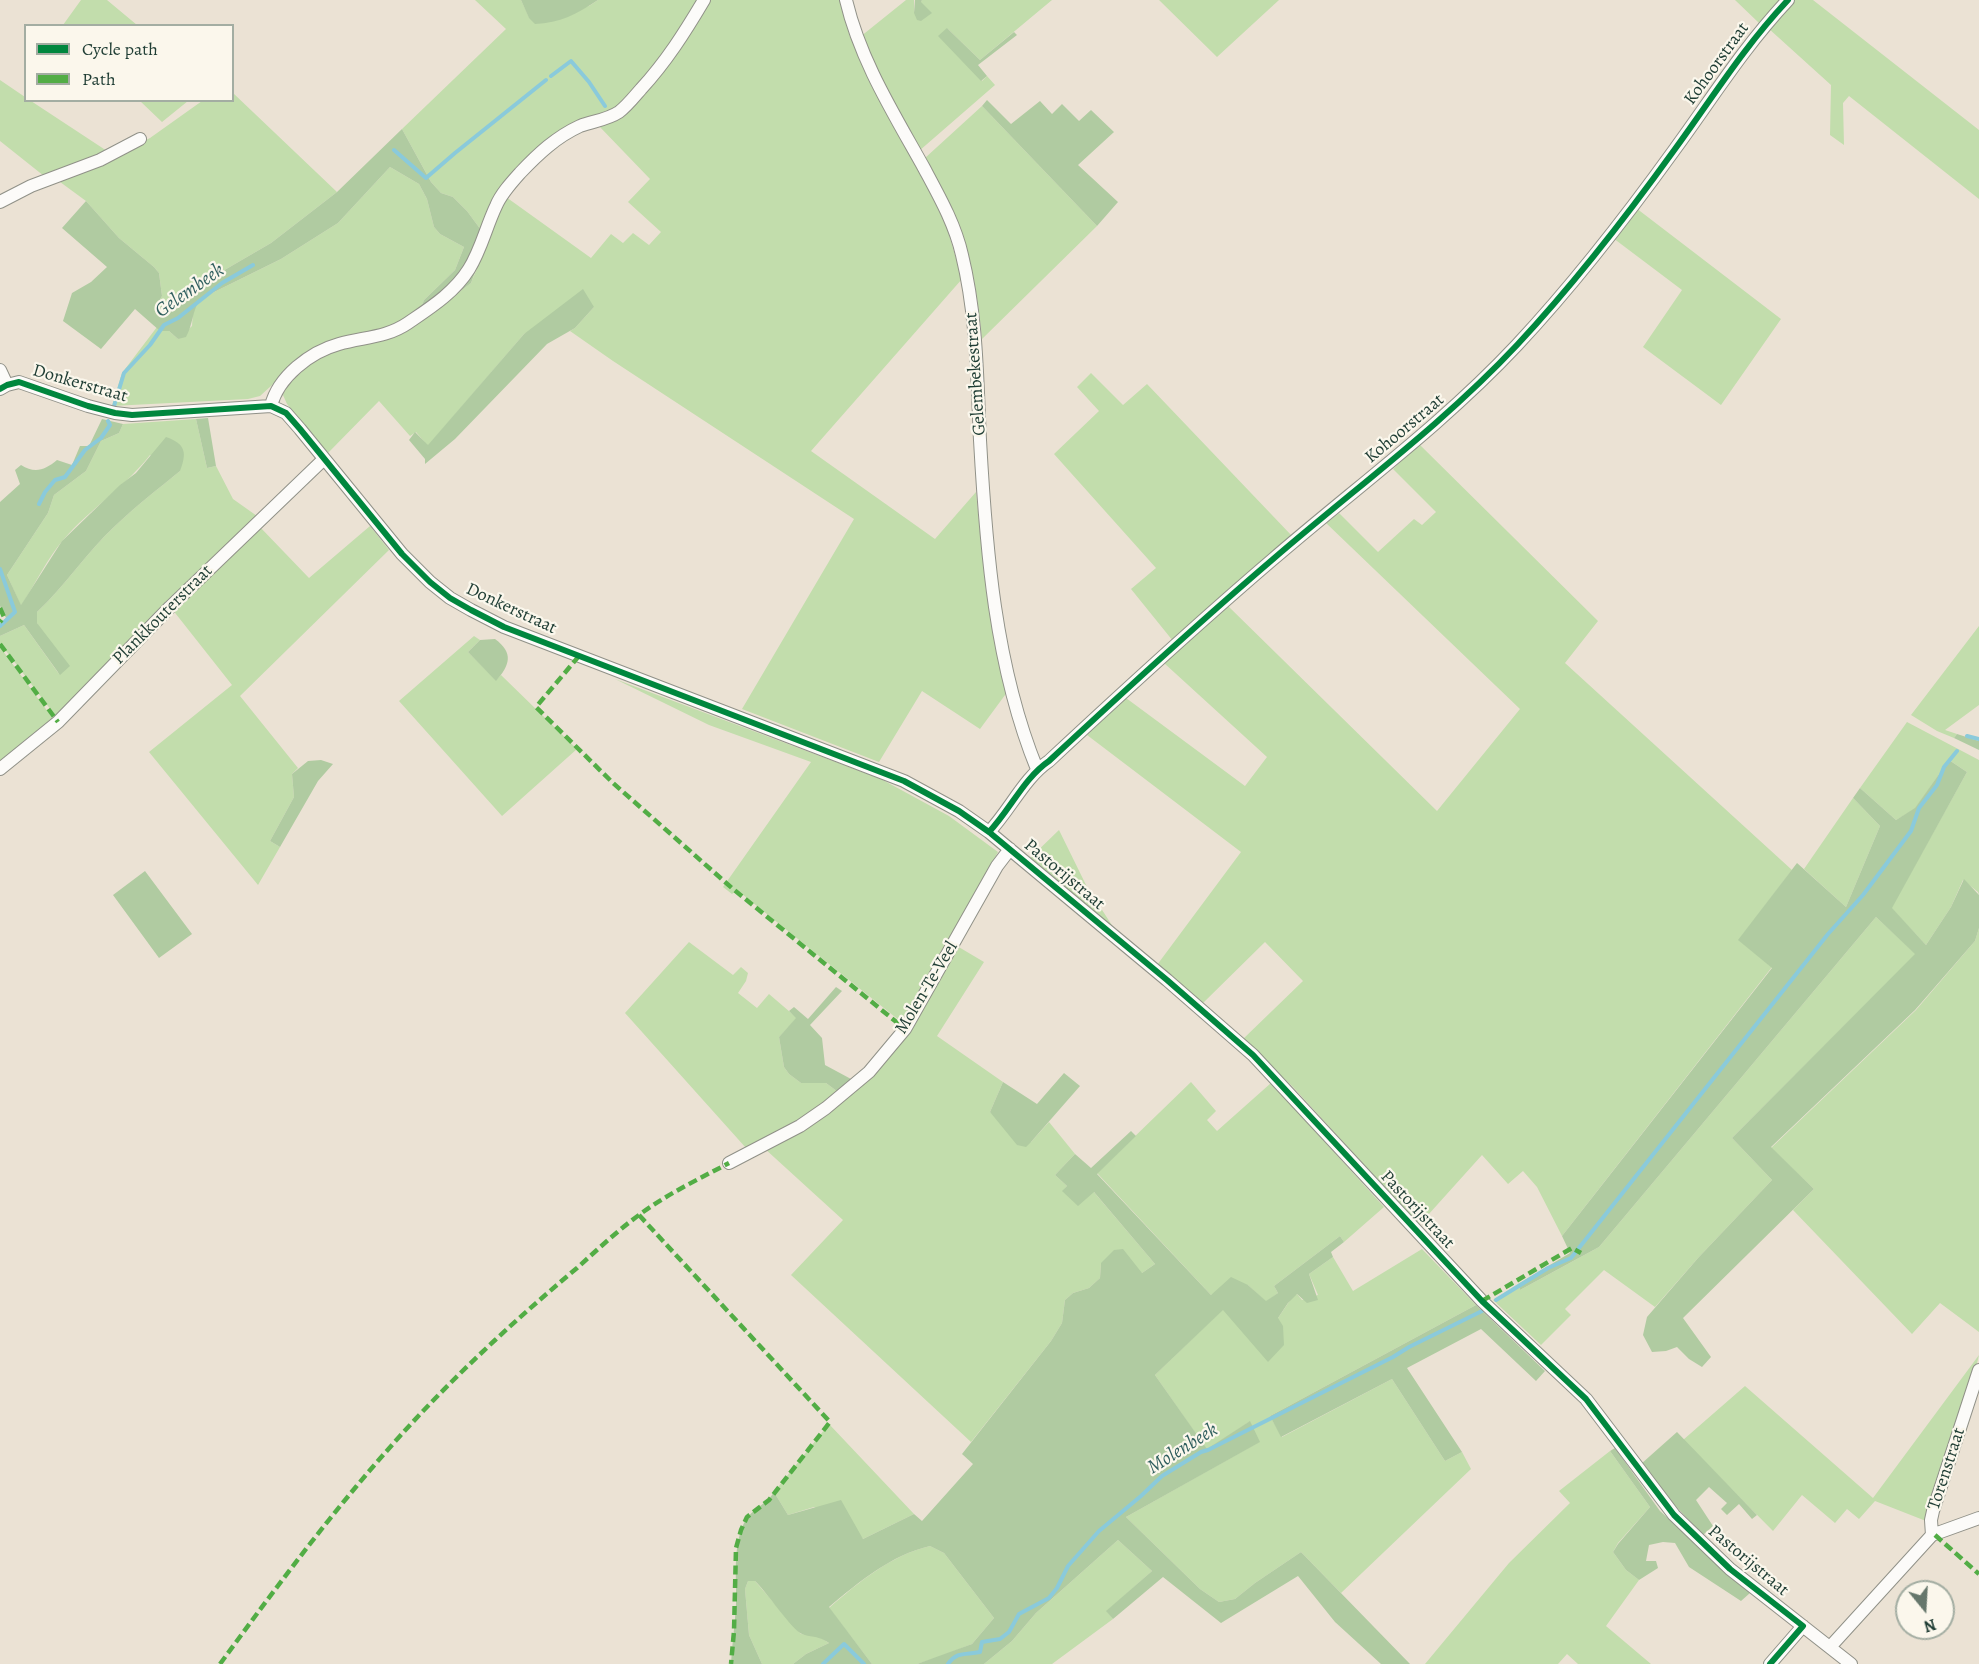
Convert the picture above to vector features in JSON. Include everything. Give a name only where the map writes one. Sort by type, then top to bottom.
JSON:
[{"type":"street","points":[[271,406],[277,388],[293,372],[322,351],[336,345],[389,333],[406,325],[449,293],[470,267],[497,204],[508,187],[556,139],[620,111],[658,71],[678,44],[704,0]]},
{"type":"street","name":"Gelembekestraat","points":[[846,0],[857,42],[941,201],[962,253],[972,301],[977,344],[984,518],[992,588],[1003,649],[1017,706],[1037,769]]},
{"type":"street","name":"Kohoorstraat","points":[[989,832],[1002,819],[1037,769],[1049,761],[1272,560],[1474,389],[1520,342],[1640,198],[1756,34],[1788,0]]},
{"type":"street","points":[[0,202],[31,186],[100,160],[140,139]]},
{"type":"street","name":"Donkerstraat","points":[[0,370],[3,387],[19,382],[115,413],[132,415],[271,406],[286,414],[402,554],[450,598],[515,631],[904,781],[959,811],[989,832]]},
{"type":"street","name":"Plankkouterstraat","points":[[0,769],[58,722],[170,607],[324,459]]},
{"type":"street","name":"Pastorijstraat","points":[[989,832],[1253,1055],[1482,1301],[1586,1399],[1674,1515],[1730,1569],[1851,1664]]},
{"type":"street","name":"Molen-Te-Veel","points":[[729,1163],[800,1126],[826,1108],[868,1072],[905,1029],[992,875],[1010,849]]},
{"type":"street","name":"Torenstraat","points":[[1932,1535],[1933,1511],[1979,1370]]},
{"type":"street","name":"Torenstraat","points":[[1830,1647],[1932,1535],[1979,1518]]},
{"type":"street","points":[[1770,1664],[1803,1626]]},
{"type":"green space","points":[[81,0],[107,0],[136,24],[64,24]]},
{"type":"green space","points":[[475,0],[521,0],[529,17],[589,6],[598,0],[698,0],[665,54],[614,109],[550,137],[481,230],[453,197],[441,193],[431,182],[402,129],[506,29]]},
{"type":"green space","points":[[521,0],[598,0],[568,17],[535,24],[529,18]]},
{"type":"green space","points":[[708,0],[840,0],[850,37],[945,221],[962,279],[811,451],[935,539],[976,492],[986,591],[1008,691],[980,729],[922,691],[879,762],[742,709],[854,519],[570,331],[594,307],[524,334],[428,446],[416,432],[410,436],[379,401],[328,453],[287,404],[283,395],[287,386],[313,361],[339,350],[382,341],[425,319],[471,283],[506,197],[591,258],[611,234],[623,243],[633,233],[649,245],[661,232],[628,202],[650,179],[598,125],[658,78],[682,47]]},
{"type":"green space","points":[[906,0],[914,0],[914,13],[922,0],[1052,0],[980,60],[947,28],[982,81],[987,76],[995,85],[919,151],[860,37]]},
{"type":"green space","points":[[915,0],[922,0],[921,2],[932,13],[921,21],[917,20],[914,13]]},
{"type":"green space","points":[[1159,0],[1279,0],[1217,57]]},
{"type":"green space","points":[[1735,0],[1781,0],[1759,23]]},
{"type":"green space","points":[[1794,0],[1813,0],[1979,130],[1979,199],[1849,96],[1843,103],[1844,145],[1830,135],[1831,85],[1768,28]]},
{"type":"green space","points":[[947,28],[980,60],[1014,32],[1017,35],[978,65],[987,76],[981,81],[938,36]]},
{"type":"green space","points":[[0,80],[24,96],[24,102],[33,102],[107,151],[44,176],[0,141]]},
{"type":"green space","points":[[234,94],[337,192],[271,243],[197,286],[177,309],[158,303],[162,296],[159,273],[154,267],[119,238],[86,201],[56,179],[98,164],[150,138],[201,102],[234,102]]},
{"type":"green space","points":[[987,100],[1011,124],[1040,101],[1052,114],[1062,104],[1079,121],[1091,110],[1114,132],[1078,165],[1118,202],[1097,226],[982,106]]},
{"type":"green space","points":[[141,102],[187,102],[162,122]]},
{"type":"green space","points":[[982,106],[1097,226],[982,339],[972,270],[966,247],[953,213],[925,158]]},
{"type":"green space","points":[[402,129],[431,182],[441,193],[453,197],[481,230],[481,256],[471,283],[425,319],[421,308],[424,300],[455,270],[464,247],[440,234],[434,227],[427,199],[419,184],[390,167],[338,223],[281,259],[200,299],[186,337],[178,339],[169,331],[160,331],[135,309],[101,349],[63,321],[72,293],[91,282],[107,267],[62,228],[86,201],[119,238],[159,273],[162,296],[158,303],[177,309],[197,286],[271,243],[337,192]]},
{"type":"green space","points":[[390,167],[419,184],[427,199],[434,227],[440,234],[464,247],[455,270],[424,300],[421,308],[390,328],[305,355],[260,396],[248,399],[112,406],[122,373],[157,327],[160,331],[169,331],[178,339],[192,326],[193,311],[200,299],[281,259],[338,223]]},
{"type":"green space","points":[[1636,208],[1781,319],[1721,405],[1643,347],[1682,290],[1613,238]]},
{"type":"green space","points":[[583,289],[594,307],[575,328],[547,344],[455,439],[425,464],[425,459],[409,440],[415,432],[428,445],[524,334]]},
{"type":"green space","points":[[1091,373],[1123,405],[1147,384],[1292,536],[1173,641],[1131,589],[1156,568],[1054,454],[1099,411],[1077,387]]},
{"type":"green space","points":[[208,418],[216,466],[207,468],[196,419]]},
{"type":"green space","points":[[102,419],[123,424],[119,433],[101,441],[86,471],[54,495],[48,513],[7,575],[21,605],[62,541],[120,485],[136,473],[166,437],[181,446],[184,459],[180,471],[105,536],[37,612],[37,623],[70,666],[60,675],[24,625],[0,636],[0,624],[6,618],[0,606],[0,502],[20,484],[15,470],[21,465],[35,470],[44,468],[57,460],[72,465],[80,446],[89,446]]},
{"type":"green space","points":[[196,419],[207,468],[216,466],[233,499],[257,516],[57,718],[0,643],[0,636],[24,625],[59,674],[37,623],[37,612],[105,536],[180,471],[150,455],[58,546],[21,606],[7,575],[48,513],[54,495],[86,471],[101,441],[119,433],[123,424]]},
{"type":"green space","points":[[1419,444],[1598,621],[1565,663],[1792,870],[1739,940],[1772,967],[1562,1236],[1537,1187],[1523,1171],[1508,1184],[1482,1155],[1419,1225],[1292,1086],[1242,1040],[1303,981],[1265,942],[1202,1004],[1157,965],[1241,852],[1087,735],[1126,698],[1245,786],[1267,757],[1164,663],[1227,605],[1437,811],[1520,709],[1326,523],[1339,513],[1378,552],[1414,519],[1422,525],[1436,512],[1393,469]]},
{"type":"green space","points":[[259,526],[309,578],[370,526],[389,550],[240,696],[298,768],[292,774],[294,797],[270,841],[280,847],[258,885],[149,752],[232,685],[172,609]]},
{"type":"green space","points":[[1979,626],[1979,705],[1945,730],[1957,734],[1954,738],[1937,731],[1911,715]]},
{"type":"green space","points":[[474,636],[480,640],[468,652],[496,680],[501,675],[577,749],[502,816],[399,701]]},
{"type":"green space","points":[[495,639],[505,649],[508,659],[496,681],[468,652],[480,640]]},
{"type":"green space","points":[[0,647],[54,720],[0,765]]},
{"type":"green space","points":[[615,679],[881,779],[949,816],[998,852],[905,1019],[900,1021],[737,890],[732,894],[723,887],[811,762],[709,725]]},
{"type":"green space","points":[[1907,722],[1979,760],[1979,895],[1963,880],[1951,907],[1926,945],[1891,908],[1967,772],[1949,760],[1915,809],[1896,820],[1860,788]]},
{"type":"green space","points":[[1957,734],[1979,741],[1979,750],[1954,738]]},
{"type":"green space","points":[[321,760],[333,764],[318,781],[280,847],[270,841],[294,797],[292,774],[308,761]]},
{"type":"green space","points":[[1949,760],[1967,772],[1892,908],[1926,945],[1951,907],[1964,879],[1979,895],[1979,928],[1975,941],[1915,1010],[1771,1147],[1814,1189],[1683,1318],[1711,1357],[1702,1367],[1689,1359],[1677,1347],[1652,1352],[1643,1335],[1647,1317],[1698,1258],[1772,1180],[1732,1138],[1915,954],[1876,917],[1599,1247],[1520,1290],[1518,1284],[1570,1253],[1562,1236],[1772,968],[1738,940],[1797,863],[1846,907],[1880,826],[1853,798],[1860,788],[1896,820],[1915,808]]},
{"type":"green space","points":[[1853,798],[1880,826],[1846,907],[1804,869]]},
{"type":"green space","points":[[1059,830],[1086,885],[1115,930],[1029,859]]},
{"type":"green space","points":[[145,871],[192,934],[159,958],[113,895]]},
{"type":"green space","points":[[1876,917],[1916,954],[1732,1138],[1772,1180],[1655,1307],[1604,1270],[1565,1309],[1571,1315],[1541,1345],[1493,1300],[1518,1284],[1520,1290],[1599,1247]]},
{"type":"green space","points":[[1979,928],[1979,1332],[1940,1303],[1912,1334],[1793,1210],[1814,1189],[1771,1148],[1916,1010],[1975,941]]},
{"type":"green space","points":[[689,942],[733,975],[741,967],[748,973],[738,993],[757,1008],[769,994],[797,1018],[779,1037],[784,1067],[801,1083],[826,1083],[838,1092],[808,1115],[746,1148],[625,1013]]},
{"type":"green space","points":[[957,946],[984,962],[937,1036],[1003,1082],[990,1112],[1031,1142],[1049,1122],[1075,1154],[1055,1175],[1067,1186],[1063,1191],[1093,1191],[1155,1264],[1142,1273],[1101,1263],[1100,1278],[1089,1288],[1073,1293],[1065,1300],[1062,1323],[1051,1341],[971,1442],[791,1275],[843,1220],[764,1148],[855,1091]]},
{"type":"green space","points":[[836,987],[842,991],[810,1025],[822,1038],[825,1065],[851,1079],[838,1092],[826,1083],[801,1083],[789,1074],[784,1067],[779,1037],[796,1018],[789,1011],[794,1007],[808,1019]]},
{"type":"green space","points":[[1064,1073],[1080,1086],[1026,1147],[1017,1145],[990,1112],[1003,1082],[1037,1104]]},
{"type":"green space","points":[[1191,1082],[1216,1111],[1207,1120],[1217,1131],[1271,1083],[1384,1207],[1344,1242],[1340,1236],[1274,1286],[1278,1293],[1266,1302],[1248,1285],[1211,1295],[1097,1173]]},
{"type":"green space","points":[[1131,1131],[1136,1136],[1097,1174],[1211,1295],[1231,1277],[1248,1285],[1266,1301],[1278,1293],[1274,1286],[1340,1236],[1344,1242],[1331,1252],[1333,1257],[1309,1274],[1318,1300],[1307,1303],[1297,1294],[1278,1318],[1283,1326],[1284,1345],[1268,1362],[1223,1310],[1155,1375],[1207,1449],[1250,1421],[1260,1442],[1126,1517],[1200,1589],[1219,1602],[1235,1599],[1301,1552],[1410,1664],[1381,1664],[1335,1622],[1298,1576],[1221,1623],[1163,1577],[1113,1619],[1106,1611],[1152,1571],[1118,1540],[1036,1613],[1012,1641],[984,1664],[917,1664],[972,1644],[994,1618],[944,1553],[930,1546],[889,1563],[864,1579],[829,1607],[872,1664],[793,1664],[806,1654],[829,1643],[798,1631],[755,1581],[748,1581],[745,1589],[749,1635],[762,1664],[731,1664],[738,1541],[745,1521],[774,1492],[788,1515],[841,1500],[863,1539],[914,1514],[922,1521],[973,1464],[962,1454],[1051,1341],[1062,1323],[1065,1300],[1073,1293],[1089,1288],[1100,1278],[1101,1263],[1114,1250],[1123,1249],[1142,1273],[1155,1264],[1094,1192],[1078,1206],[1062,1191],[1067,1186],[1055,1175],[1075,1154],[1091,1168]]},
{"type":"green space","points":[[1422,1249],[1476,1305],[1270,1416],[1282,1437],[1392,1379],[1445,1461],[1462,1452],[1471,1469],[1341,1593],[1301,1552],[1235,1599],[1219,1602],[1200,1589],[1126,1517],[1259,1442],[1249,1422],[1207,1450],[1155,1375],[1223,1309],[1278,1318],[1293,1296],[1297,1294],[1302,1300],[1318,1295],[1309,1274],[1333,1257],[1353,1291]]},
{"type":"green space","points":[[1476,1305],[1545,1371],[1536,1381],[1481,1329],[1407,1368],[1462,1452],[1445,1461],[1392,1379],[1281,1437],[1270,1416]]},
{"type":"green space","points":[[1979,1355],[1973,1380],[1926,1521],[1875,1501],[1859,1519],[1847,1509],[1835,1523],[1802,1495],[1773,1531],[1683,1440],[1745,1386],[1873,1498]]},
{"type":"green space","points":[[829,1424],[914,1514],[863,1539],[814,1507],[788,1515],[774,1492]]},
{"type":"green space","points":[[1677,1432],[1757,1515],[1752,1519],[1739,1504],[1727,1515],[1721,1509],[1727,1503],[1709,1487],[1696,1500],[1713,1526],[1703,1535],[1670,1500],[1641,1464]]},
{"type":"green space","points":[[1615,1448],[1660,1511],[1750,1593],[1741,1601],[1689,1567],[1675,1543],[1663,1542],[1649,1545],[1646,1561],[1656,1561],[1658,1568],[1639,1580],[1626,1570],[1613,1552],[1650,1507],[1610,1451]]},
{"type":"green space","points":[[1610,1451],[1650,1507],[1618,1543],[1613,1552],[1626,1570],[1639,1580],[1606,1626],[1651,1664],[1578,1664],[1567,1654],[1558,1664],[1425,1664],[1509,1563],[1570,1503],[1559,1491]]},
{"type":"green space","points":[[1118,1540],[1152,1571],[1107,1611],[1113,1619],[1052,1664],[984,1664],[1012,1641],[1036,1613]]},
{"type":"green space","points":[[930,1546],[944,1553],[994,1618],[972,1644],[939,1657],[917,1664],[872,1664],[829,1608],[864,1579],[889,1563]]},
{"type":"green space","points":[[748,1581],[755,1581],[801,1634],[818,1636],[829,1643],[806,1654],[793,1664],[762,1664],[749,1635],[745,1589]]},
{"type":"waterway","name":"Gelembeek","points":[[551,76],[571,61],[605,106]]},
{"type":"waterway","name":"Gelembeek","points":[[394,150],[426,178],[546,80]]},
{"type":"waterway","name":"Gelembeek","points":[[114,406],[124,373],[150,345],[164,325],[178,318],[222,283],[253,265]]},
{"type":"waterway","name":"Gelembeek","points":[[39,504],[55,480],[65,477],[85,450],[101,438],[110,425],[108,421]]},
{"type":"waterway","name":"Gelembeek","points":[[0,569],[15,612],[0,626]]},
{"type":"waterway","points":[[1967,736],[1979,739]]},
{"type":"waterway","points":[[1496,1300],[1548,1268],[1571,1258],[1828,934],[1863,895],[1911,831],[1919,808],[1937,785],[1944,767],[1957,751]]},
{"type":"waterway","name":"Molenbeek","points":[[948,1664],[958,1655],[980,1652],[982,1642],[1000,1639],[1009,1632],[1019,1614],[1049,1598],[1068,1566],[1099,1531],[1162,1476],[1201,1452],[1482,1311]]},
{"type":"waterway","name":"Molenbeek","points":[[823,1664],[844,1644],[864,1664]]},
{"type":"marked path","points":[[0,608],[4,617],[0,622]]},
{"type":"marked path","points":[[0,644],[58,722]]},
{"type":"marked path","points":[[579,656],[536,707],[613,783],[733,889],[905,1029]]},
{"type":"marked path","points":[[220,1664],[352,1491],[400,1436],[463,1370],[631,1221],[650,1207],[729,1163]]},
{"type":"marked path","points":[[639,1215],[830,1422],[769,1500],[747,1517],[741,1530],[736,1548],[731,1664]]},
{"type":"marked path","points":[[1482,1301],[1572,1248],[1581,1253]]},
{"type":"marked path","points":[[1935,1535],[1979,1574]]},
{"type":"cycle path","points":[[989,832],[1040,768],[1159,659],[1459,402],[1517,345],[1619,225],[1742,55],[1788,0]]},
{"type":"cycle path","points":[[0,389],[19,382],[88,406],[132,415],[271,406],[286,413],[402,554],[450,598],[504,627],[904,781],[959,811],[989,832],[1253,1055],[1482,1301],[1586,1399],[1674,1515],[1730,1569],[1803,1626],[1770,1664]]}]
